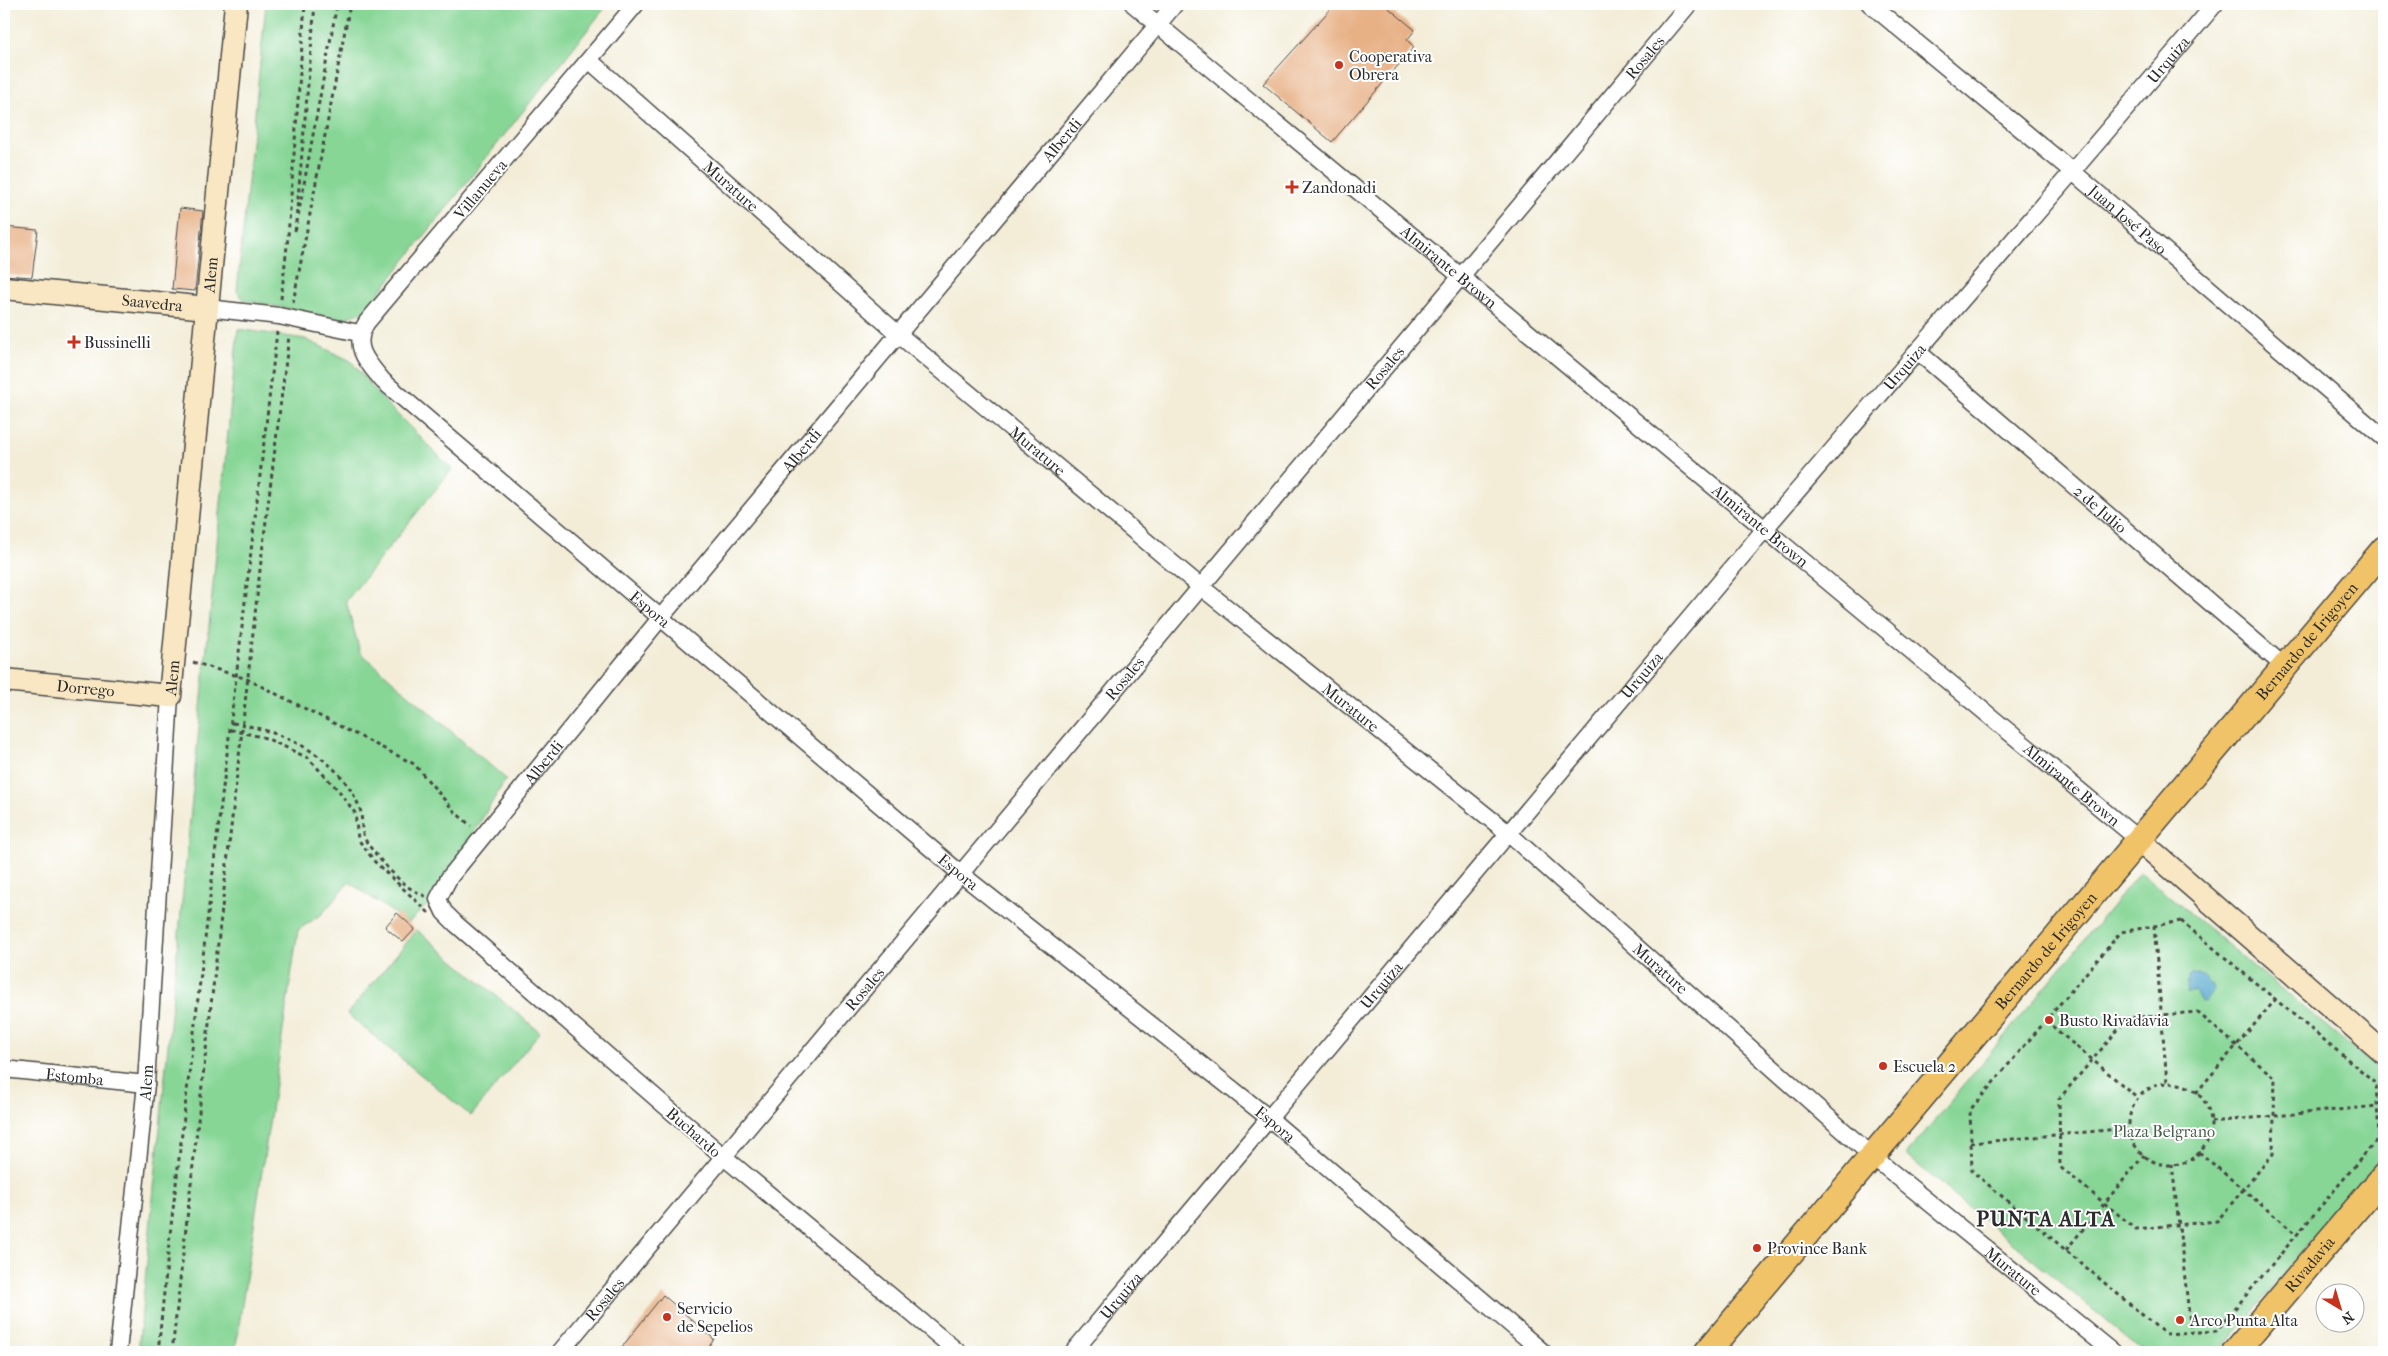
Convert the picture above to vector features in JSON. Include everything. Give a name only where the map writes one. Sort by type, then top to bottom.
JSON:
[{"type":"main road","name":"Alem","points":[[170,696],[236,4]]},
{"type":"main road","name":"Saavedra","points":[[4,288],[207,308]]},
{"type":"main road","name":"Bernardo de Irigoyen","points":[[1707,1352],[2384,549]]},
{"type":"main road","name":"Dorrego","points":[[4,680],[170,696]]},
{"type":"main road","name":"Almirante Brown","points":[[2139,840],[2384,1053]]},
{"type":"main road","name":"Rivadavia","points":[[2235,1352],[2384,1176]]},
{"type":"street","name":"Villanueva","points":[[359,333],[636,4]]},
{"type":"street","name":"Almirante Brown","points":[[1133,4],[1462,275],[2139,840]]},
{"type":"street","name":"Alberdi","points":[[439,903],[440,894],[449,878],[662,616],[1175,4]]},
{"type":"street","name":"Rosales","points":[[560,1352],[1689,4]]},
{"type":"street","name":"Juan José Paso","points":[[1870,4],[2073,172],[2384,438]]},
{"type":"street","name":"Urquiza","points":[[1073,1352],[1766,528],[2215,4]]},
{"type":"street","name":"Murature","points":[[589,60],[898,334],[1201,587],[1508,833],[1872,1156],[2113,1352]]},
{"type":"street","name":"Saavedra","points":[[207,308],[285,318],[359,333]]},
{"type":"street","name":"Espora","points":[[359,333],[361,349],[383,381],[662,616],[961,874],[1270,1118],[1542,1352]]},
{"type":"street","name":"2 de Julio","points":[[1917,351],[2284,667]]},
{"type":"street","name":"Alem","points":[[118,1352],[146,1084],[170,696]]},
{"type":"street","name":"Buchardo","points":[[439,903],[452,920],[724,1157],[958,1352]]},
{"type":"street","name":"Estomba","points":[[4,1069],[146,1084]]},
{"type":"path","points":[[172,1352],[242,733],[285,318],[288,237],[306,4]]},
{"type":"path","points":[[315,4],[295,233],[338,4]]},
{"type":"path","points":[[158,1352],[170,1233],[237,675],[285,318],[350,4]]},
{"type":"path","points":[[173,657],[237,675],[414,764],[455,812],[483,836]]},
{"type":"path","points":[[233,722],[242,724],[268,729],[313,751],[345,781],[360,809],[364,838],[407,886],[439,903],[428,912],[375,862],[358,839],[355,813],[339,791],[308,758],[266,738],[232,730],[233,722]]},
{"type":"path","points":[[2181,921],[2276,999],[2376,1083],[2379,1137],[2216,1331],[2165,1334],[1972,1171],[1970,1110],[2121,932],[2181,921]]},
{"type":"path","points":[[2154,926],[2167,1083]]},
{"type":"path","points":[[2196,1093],[2276,999]]},
{"type":"path","points":[[2197,1012],[2236,1045],[2275,1078],[2273,1154],[2217,1221],[2136,1229],[2060,1167],[2059,1099],[2128,1018],[2197,1012]]},
{"type":"path","points":[[2046,1021],[2138,1098]]},
{"type":"path","points":[[2167,1083],[2177,1083],[2196,1093],[2208,1108],[2211,1122],[2210,1136],[2194,1158],[2172,1164],[2155,1162],[2144,1155],[2135,1145],[2130,1128],[2133,1107],[2138,1098],[2150,1088],[2167,1083]]},
{"type":"path","points":[[2211,1122],[2378,1106]]},
{"type":"path","points":[[1971,1143],[2130,1128]]},
{"type":"path","points":[[2199,1152],[2297,1235]]},
{"type":"path","points":[[2066,1250],[2144,1155]]},
{"type":"path","points":[[2172,1164],[2191,1332]]},
{"type":"green space","points":[[266,4],[608,4],[365,311],[342,319],[244,300],[237,291]]},
{"type":"green space","points":[[238,329],[305,339],[351,361],[380,397],[452,469],[346,601],[360,652],[506,779],[433,900],[408,923],[349,882],[322,914],[298,930],[235,1352],[138,1352]]},
{"type":"green space","name":"Plaza Belgrano","points":[[2140,872],[2384,1074],[2384,1153],[2219,1352],[2144,1352],[1906,1155]]},
{"type":"green space","points":[[417,930],[540,1032],[471,1116],[347,1014]]},
{"type":"water","points":[[2198,974],[2205,977],[2214,989],[2206,1001],[2201,1002],[2195,991],[2187,993],[2186,988],[2187,981],[2191,975]]},
{"type":"building","name":"Cooperativa Obrera","points":[[1335,4],[1384,4],[1415,30],[1407,40],[1414,47],[1332,142],[1263,84]]},
{"type":"building","points":[[180,208],[203,211],[195,291],[172,289]]},
{"type":"building","points":[[4,227],[38,230],[32,277],[4,275]]},
{"type":"building","points":[[397,913],[415,929],[403,942],[385,927]]},
{"type":"building","name":"Servicio de Sepelios","points":[[663,1295],[714,1339],[706,1352],[618,1352]]},
{"type":"place","name":"Cooperativa Obrera","points":[[1339,65]]},
{"type":"place","name":"Zandonadi","points":[[1292,187]]},
{"type":"place","name":"Bussinelli","points":[[74,342]]},
{"type":"place","name":"Busto Rivadavia","points":[[2049,1020]]},
{"type":"place","name":"Escuela 2","points":[[1883,1066]]},
{"type":"place","name":"Province Bank","points":[[1757,1248]]},
{"type":"place","name":"Servicio de Sepelios","points":[[667,1317]]},
{"type":"place","name":"Arco Punta Alta","points":[[2180,1320]]},
{"type":"district","name":"PUNTA ALTA","points":[[2046,1219]]}]
